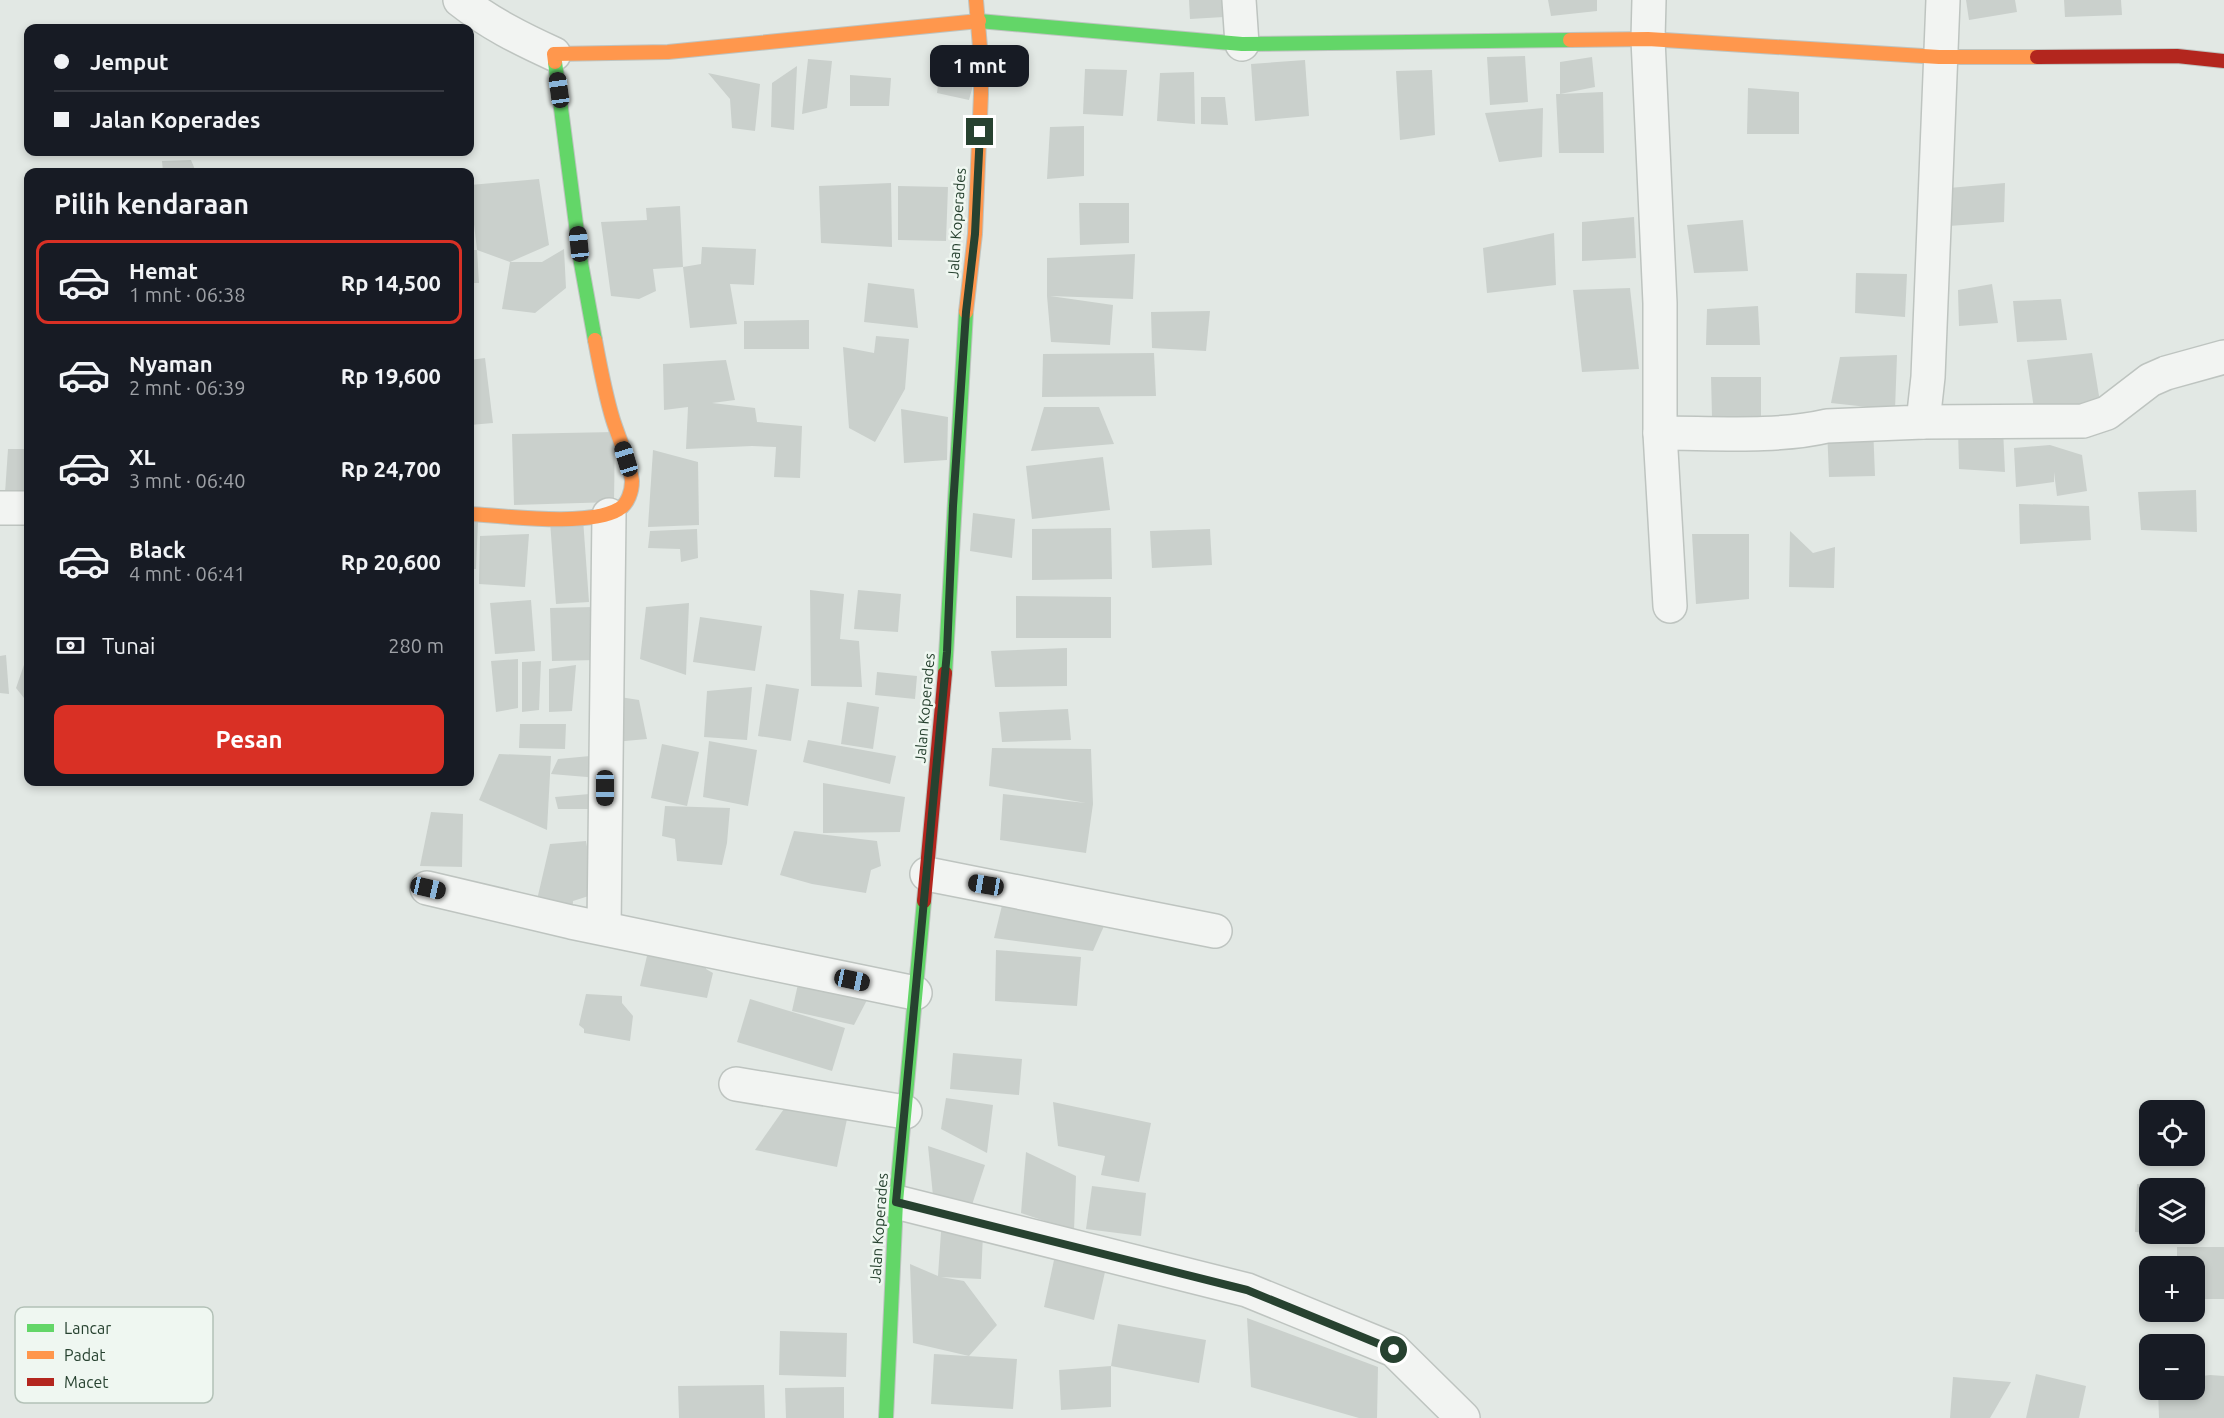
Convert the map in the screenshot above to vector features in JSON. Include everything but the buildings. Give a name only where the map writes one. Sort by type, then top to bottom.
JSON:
[{"type":"street","points":[[460,0],[516,37],[554,54],[668,52],[979,21],[1242,44],[1648,39],[1939,57],[2177,56],[2224,61]]},
{"type":"street","name":"Jalan Koperades","points":[[886,1418],[896,1202],[947,652],[966,312],[975,234],[981,94],[979,21],[976,0]]},
{"type":"street","points":[[1239,0],[1242,44]]},
{"type":"street","points":[[1649,0],[1648,39],[1660,303],[1660,433],[1670,606]]},
{"type":"street","points":[[1923,422],[1928,377],[1943,0]]},
{"type":"street","points":[[474,514],[559,518],[609,515],[619,510],[627,502],[632,480],[606,397],[593,331],[581,263],[554,54]]},
{"type":"street","points":[[1660,433],[1745,434],[1827,426],[1923,422],[2083,421],[2107,413],[2150,380],[2166,373],[2224,357]]},
{"type":"street","points":[[0,508],[24,508]]},
{"type":"street","points":[[604,928],[609,515]]},
{"type":"street","points":[[927,874],[1215,931]]},
{"type":"street","points":[[428,888],[604,928],[915,993]]},
{"type":"street","points":[[736,1084],[905,1112]]},
{"type":"street","points":[[896,1202],[1247,1290],[1394,1350],[1463,1418]]},
{"type":"traffic: fast","points":[[979,21],[1242,44],[1570,40]]},
{"type":"traffic: fast","points":[[555,62],[581,263],[595,340]]},
{"type":"traffic: fast","points":[[945,673],[966,312]]},
{"type":"traffic: fast","points":[[886,1418],[896,1202],[924,901]]},
{"type":"traffic: slow","points":[[966,312],[975,234],[981,94],[981,59],[976,0]]},
{"type":"traffic: slow","points":[[555,62],[554,54],[668,52],[979,21]]},
{"type":"traffic: slow","points":[[1570,40],[1648,39],[1939,57],[2037,57]]},
{"type":"traffic: slow","points":[[474,514],[547,519],[588,518],[606,514],[625,504],[631,489],[631,475],[610,410],[595,340]]},
{"type":"traffic: jam","points":[[2037,57],[2177,56],[2224,61]]},
{"type":"traffic: jam","points":[[924,901],[945,673]]},
{"type":"route","points":[[980,132],[975,234],[966,312],[953,506],[947,652],[896,1202],[1247,1290],[1394,1350]]}]
